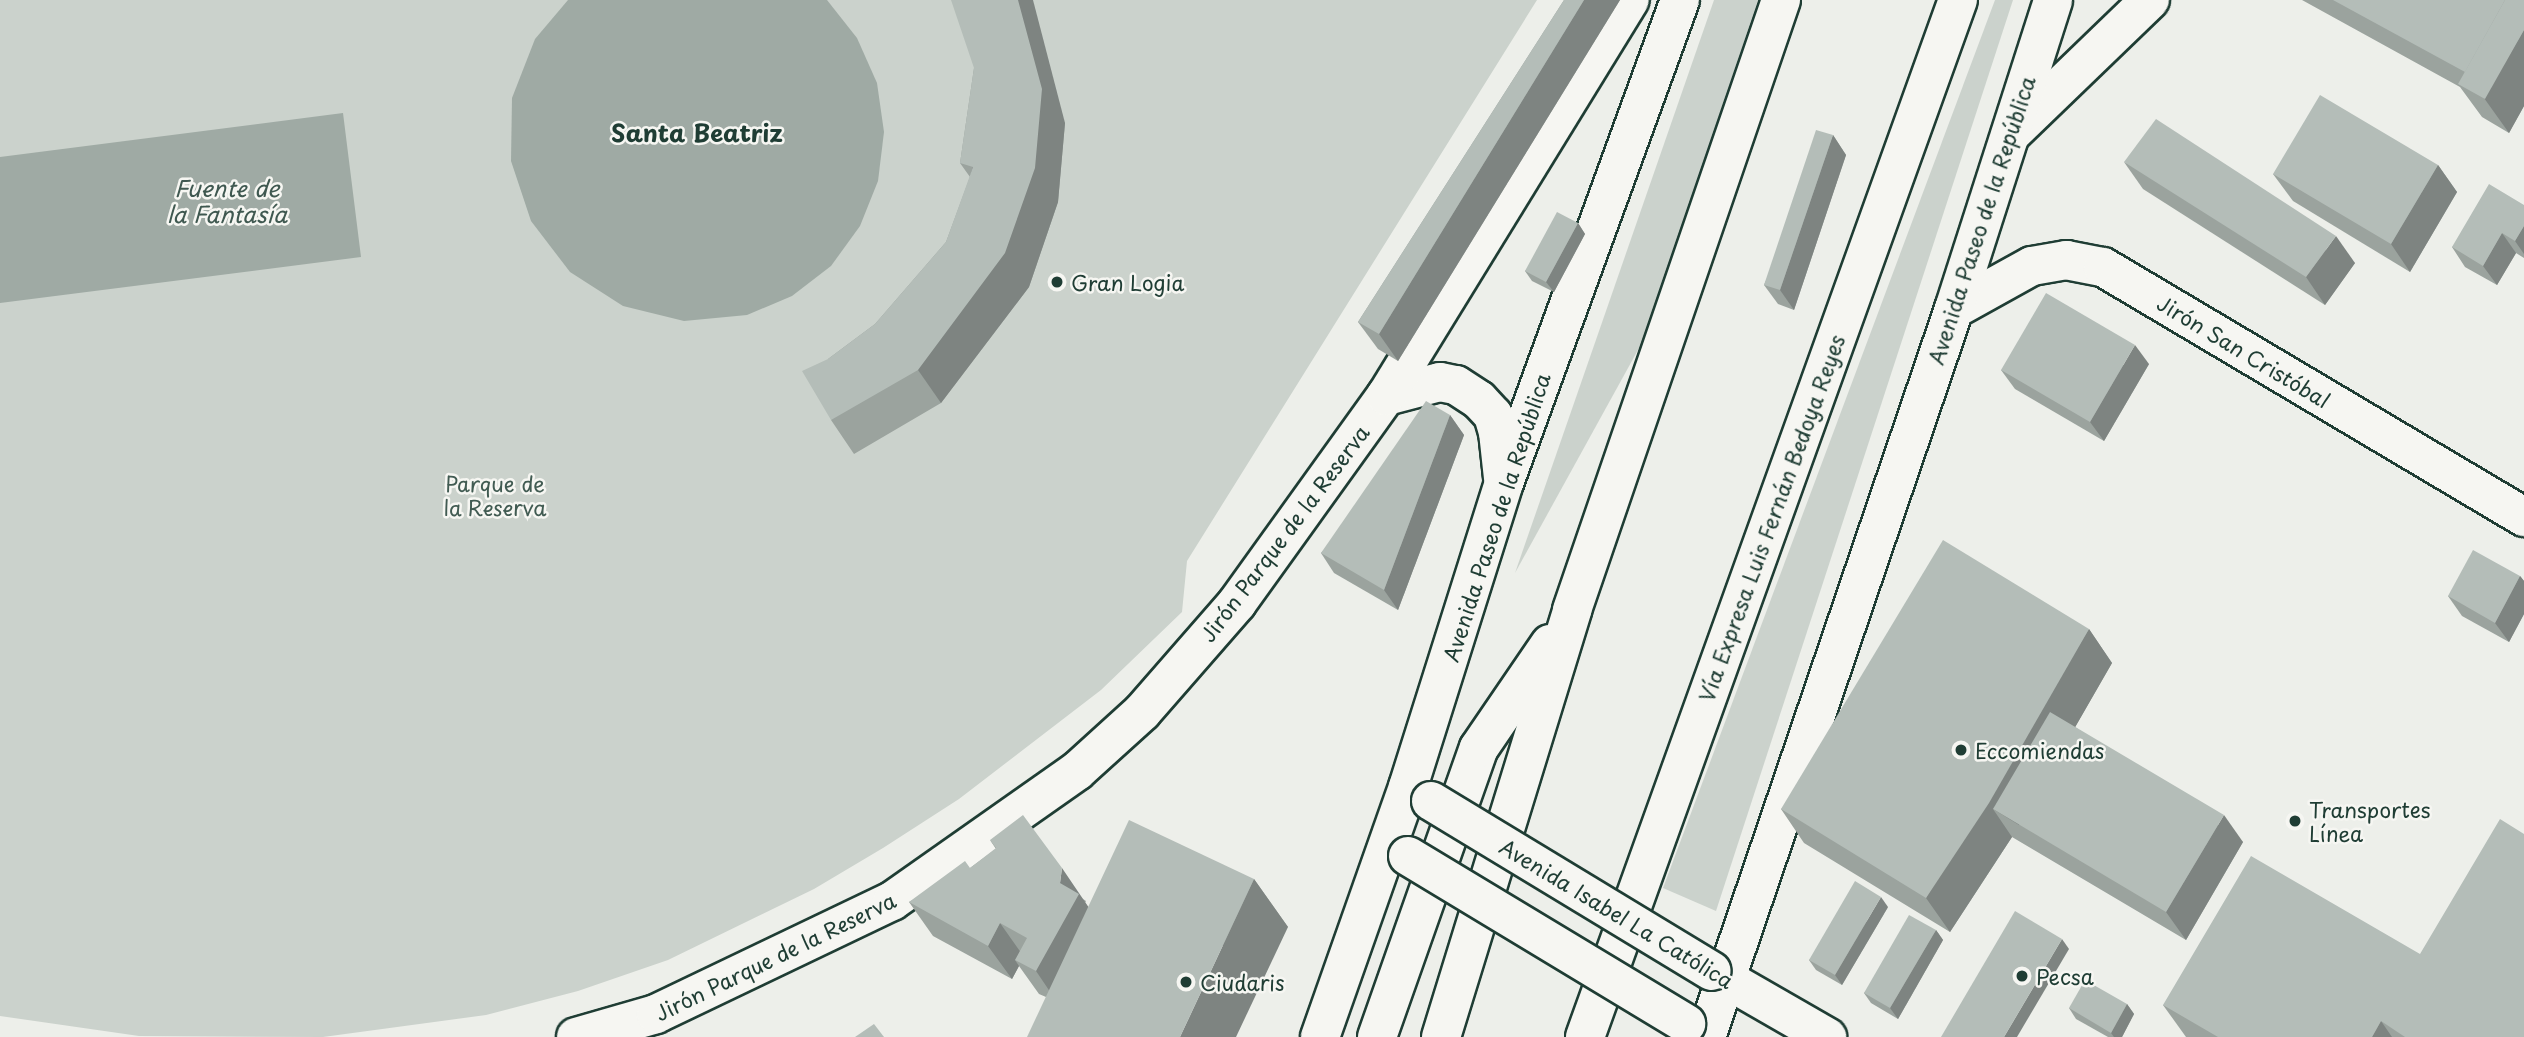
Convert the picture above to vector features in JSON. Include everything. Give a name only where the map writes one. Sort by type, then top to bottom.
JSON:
[{"type":"main road","name":"Jirón Parque de la Reserva","points":[[576,1037],[660,1026],[892,901],[1077,771],[1142,712],[1237,603],[1386,396],[1630,0]]},
{"type":"main road","name":"Avenida Paseo de la República","points":[[1320,1037],[1420,794],[1504,483],[1680,0]]},
{"type":"main road","points":[[1441,1037],[1572,610],[1781,0]]},
{"type":"main road","name":"Vía Expresa Luis Fernán Bedoya Reyes","points":[[1585,1037],[1958,0]]},
{"type":"main road","name":"Avenida Paseo de la República","points":[[1702,1033],[1719,975],[1954,309],[2053,0]]},
{"type":"main road","points":[[2007,138],[2150,0]]},
{"type":"main road","name":"Jirón San Cristóbal","points":[[1954,309],[2032,266],[2066,260],[2104,267],[2524,517]]},
{"type":"main road","points":[[1386,396],[1440,382],[1456,385],[1479,400],[1493,415],[1499,432],[1504,483]]},
{"type":"main road","points":[[1377,1037],[1479,748],[1572,610]]},
{"type":"main road","name":"Avenida Isabel La Católica","points":[[1420,794],[1719,975],[1827,1037]]},
{"type":"main road","points":[[1398,850],[1702,1033]]},
{"type":"green space","name":"Parque de la Reserva","points":[[0,0],[1537,0],[1187,561],[1182,612],[1101,690],[959,799],[883,848],[814,889],[668,960],[578,991],[486,1015],[323,1037],[139,1036],[0,1016]]},
{"type":"green space","points":[[1714,0],[1758,0],[1644,339],[1515,573]]},
{"type":"green space","points":[[1995,0],[2013,0],[1716,911],[1663,888]]},
{"type":"water","points":[[568,0],[827,0],[857,38],[877,83],[884,132],[878,181],[860,226],[831,266],[792,296],[747,315],[684,321],[623,306],[570,272],[531,221],[511,161],[512,98],[535,39]]},
{"type":"water","name":"Fuente de la Fantasía","points":[[343,113],[361,257],[0,303],[0,157]]},
{"type":"building","points":[[951,0],[1018,0],[1042,89],[1035,168],[1005,253],[918,370],[831,420],[802,371],[828,359],[875,324],[946,242],[973,167],[960,163],[974,68]]},
{"type":"building","points":[[1564,0],[1584,0],[1379,334],[1358,322]]},
{"type":"building","points":[[2333,0],[2505,0],[2465,72]]},
{"type":"building","points":[[2505,0],[2524,0],[2524,30],[2485,99],[2458,84]]},
{"type":"building","points":[[2320,95],[2438,165],[2391,244],[2273,174]]},
{"type":"building","points":[[2156,119],[2336,236],[2306,277],[2124,162]]},
{"type":"building","points":[[1816,130],[1833,135],[1780,290],[1764,285]]},
{"type":"building","points":[[2489,184],[2524,205],[2524,226],[2515,241],[2502,233],[2483,266],[2452,247]]},
{"type":"building","points":[[1557,212],[1578,223],[1546,282],[1525,271]]},
{"type":"building","points":[[2046,293],[2135,345],[2090,422],[2001,370]]},
{"type":"building","points":[[1426,401],[1450,415],[1384,590],[1321,553]]},
{"type":"building","name":"Eccomiendas","points":[[1943,540],[2089,629],[1989,803],[1926,898],[1781,809]]},
{"type":"building","points":[[2473,550],[2520,576],[2495,623],[2448,596]]},
{"type":"building","points":[[2050,712],[2224,815],[2166,912],[1993,809]]},
{"type":"building","points":[[1023,815],[1062,868],[1060,883],[1079,894],[1036,971],[1015,960],[1027,938],[1000,923],[988,946],[909,902],[965,861],[970,868],[996,848],[990,840]]},
{"type":"building","points":[[2500,819],[2524,834],[2524,1037],[2405,1037],[2381,1021],[2372,1037],[2218,1037],[2163,1005],[2251,856],[2420,954]]},
{"type":"building","points":[[1129,820],[1254,879],[1180,1037],[1027,1037]]},
{"type":"building","points":[[1855,881],[1881,897],[1835,975],[1809,960]]},
{"type":"building","name":"Pecsa","points":[[2015,911],[2062,939],[2004,1037],[1941,1037]]},
{"type":"building","points":[[1909,915],[1936,930],[1890,1008],[1864,993]]},
{"type":"building","name":"Pecsa","points":[[2085,980],[2127,1004],[2111,1033],[2069,1008]]},
{"type":"building","points":[[874,1024],[884,1037],[855,1037]]},
{"type":"place","name":"Gran Logia","points":[[1057,282]]},
{"type":"place","name":"Eccomiendas","points":[[1961,750]]},
{"type":"place","name":"Transportes Línea","points":[[2295,821]]},
{"type":"place","name":"Pecsa","points":[[2022,976]]},
{"type":"place","name":"Ciudaris","points":[[1186,982]]},
{"type":"district","name":"Santa Beatriz","points":[[697,133]]}]
